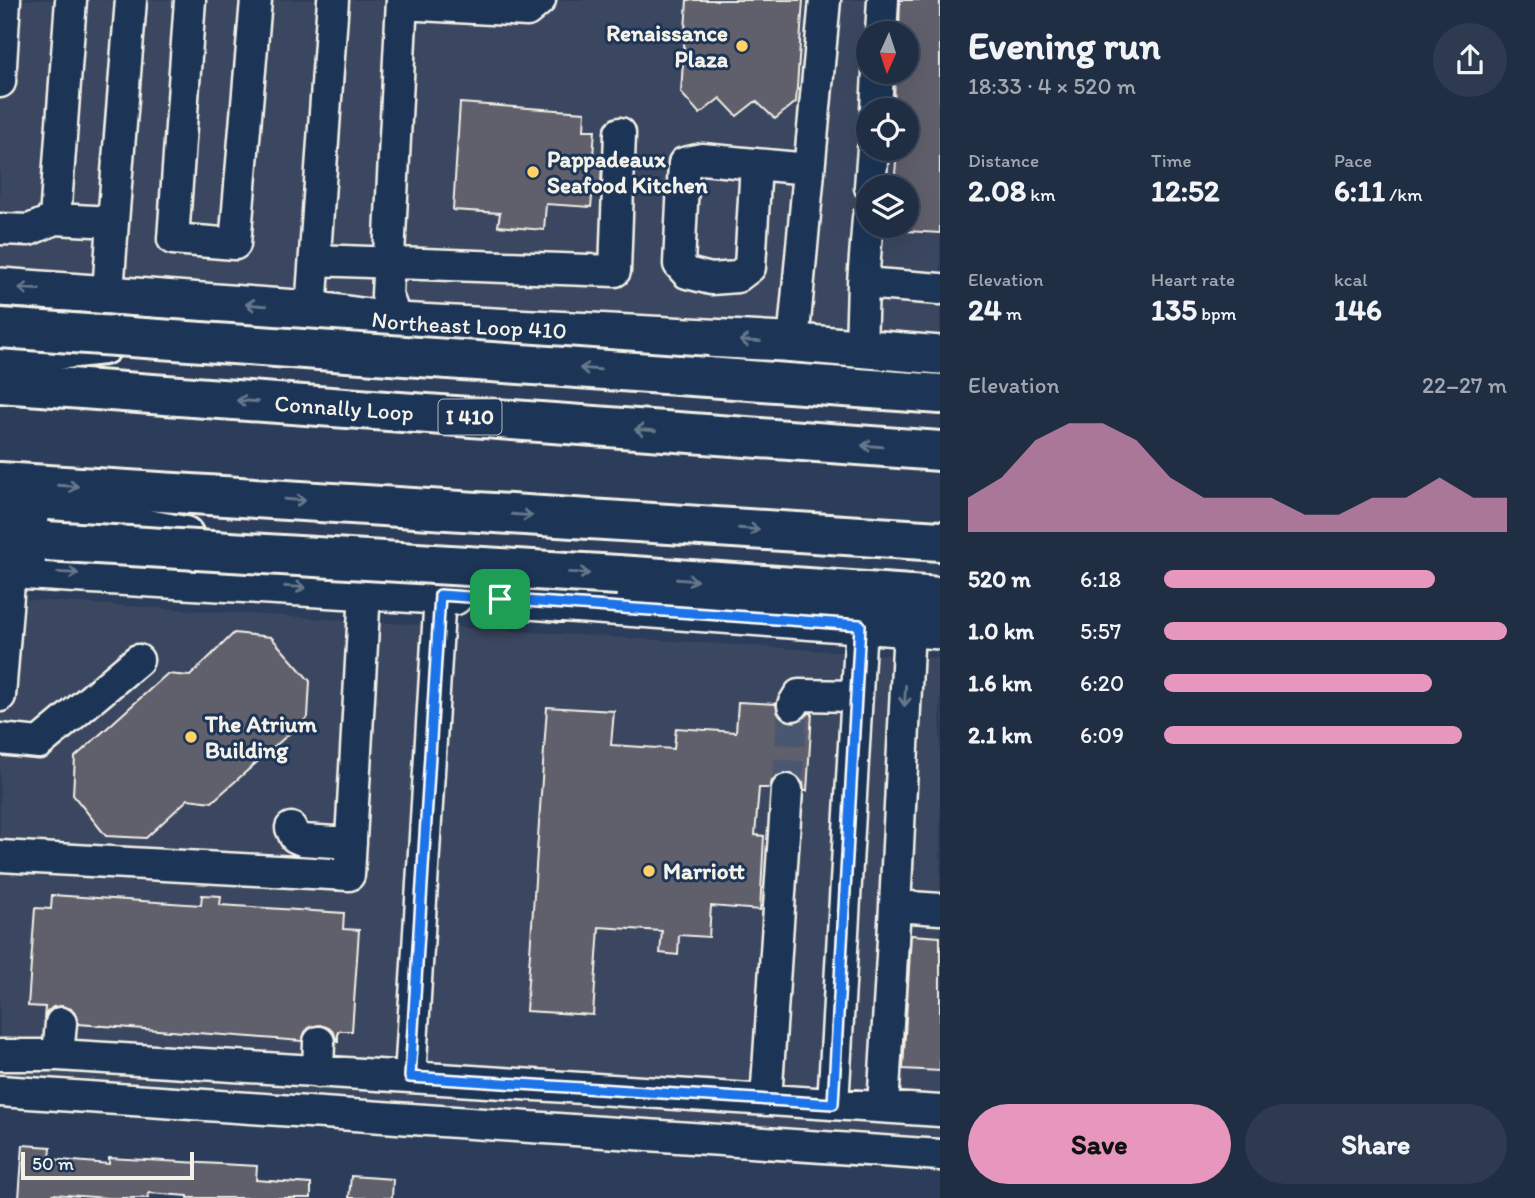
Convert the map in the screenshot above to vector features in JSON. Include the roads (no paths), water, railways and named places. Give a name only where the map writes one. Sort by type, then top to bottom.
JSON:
[{"type":"highway","points":[[0,356],[175,338],[379,330],[397,322]]},
{"type":"highway","points":[[0,328],[940,394]]},
{"type":"highway","name":"Connally Loop","points":[[0,383],[940,451]]},
{"type":"highway","points":[[0,482],[940,541]]},
{"type":"highway","points":[[0,501],[175,535],[561,602]]},
{"type":"highway","points":[[3,559],[618,575],[940,597]]},
{"type":"main road","name":"Northeast Loop 410","points":[[0,287],[311,310],[397,322],[793,343],[940,355]]},
{"type":"main road","points":[[3,559],[365,591],[561,602],[924,629]]},
{"type":"street","points":[[0,82],[5,0]]},
{"type":"street","points":[[55,219],[71,0]]},
{"type":"street","points":[[108,293],[131,0]]},
{"type":"street","points":[[190,0],[173,239],[235,244],[256,0]]},
{"type":"street","points":[[311,310],[334,0]]},
{"type":"street","points":[[397,322],[387,295],[402,2],[527,10],[540,0]]},
{"type":"street","points":[[793,343],[825,0]]},
{"type":"street","points":[[882,21],[883,0]]},
{"type":"street","points":[[315,260],[615,271],[620,133]]},
{"type":"street","points":[[757,164],[809,169]]},
{"type":"street","points":[[0,229],[29,230],[55,219],[113,222]]},
{"type":"street","points":[[861,348],[866,238]]},
{"type":"street","points":[[863,283],[940,289]]},
{"type":"street","points":[[0,696],[3,559]]},
{"type":"street","points":[[0,856],[349,875],[365,591]]},
{"type":"street","points":[[410,1077],[440,595]]},
{"type":"street","points":[[833,1104],[860,625]]},
{"type":"street","points":[[883,1107],[895,906],[924,629]]},
{"type":"street","points":[[0,739],[39,743],[138,660]]},
{"type":"street","points":[[793,705],[799,695],[856,696]]},
{"type":"street","points":[[766,1100],[787,790]]},
{"type":"street","points":[[290,828],[295,837],[302,840],[351,843]]},
{"type":"street","points":[[895,906],[940,909]]},
{"type":"street","points":[[58,1055],[61,1023]]},
{"type":"street","points":[[318,1072],[319,1042]]},
{"type":"street","points":[[0,1055],[58,1055],[940,1111]]},
{"type":"street","points":[[0,1091],[940,1155]]},
{"type":"tunnel","points":[[787,790],[793,705]]},
{"type":"place","name":"Renaissance Plaza","points":[[742,46]]},
{"type":"place","name":"Pappadeaux Seafood Kitchen","points":[[533,172]]},
{"type":"place","name":"The Atrium Building","points":[[191,737]]},
{"type":"place","name":"Marriott","points":[[649,871]]}]
